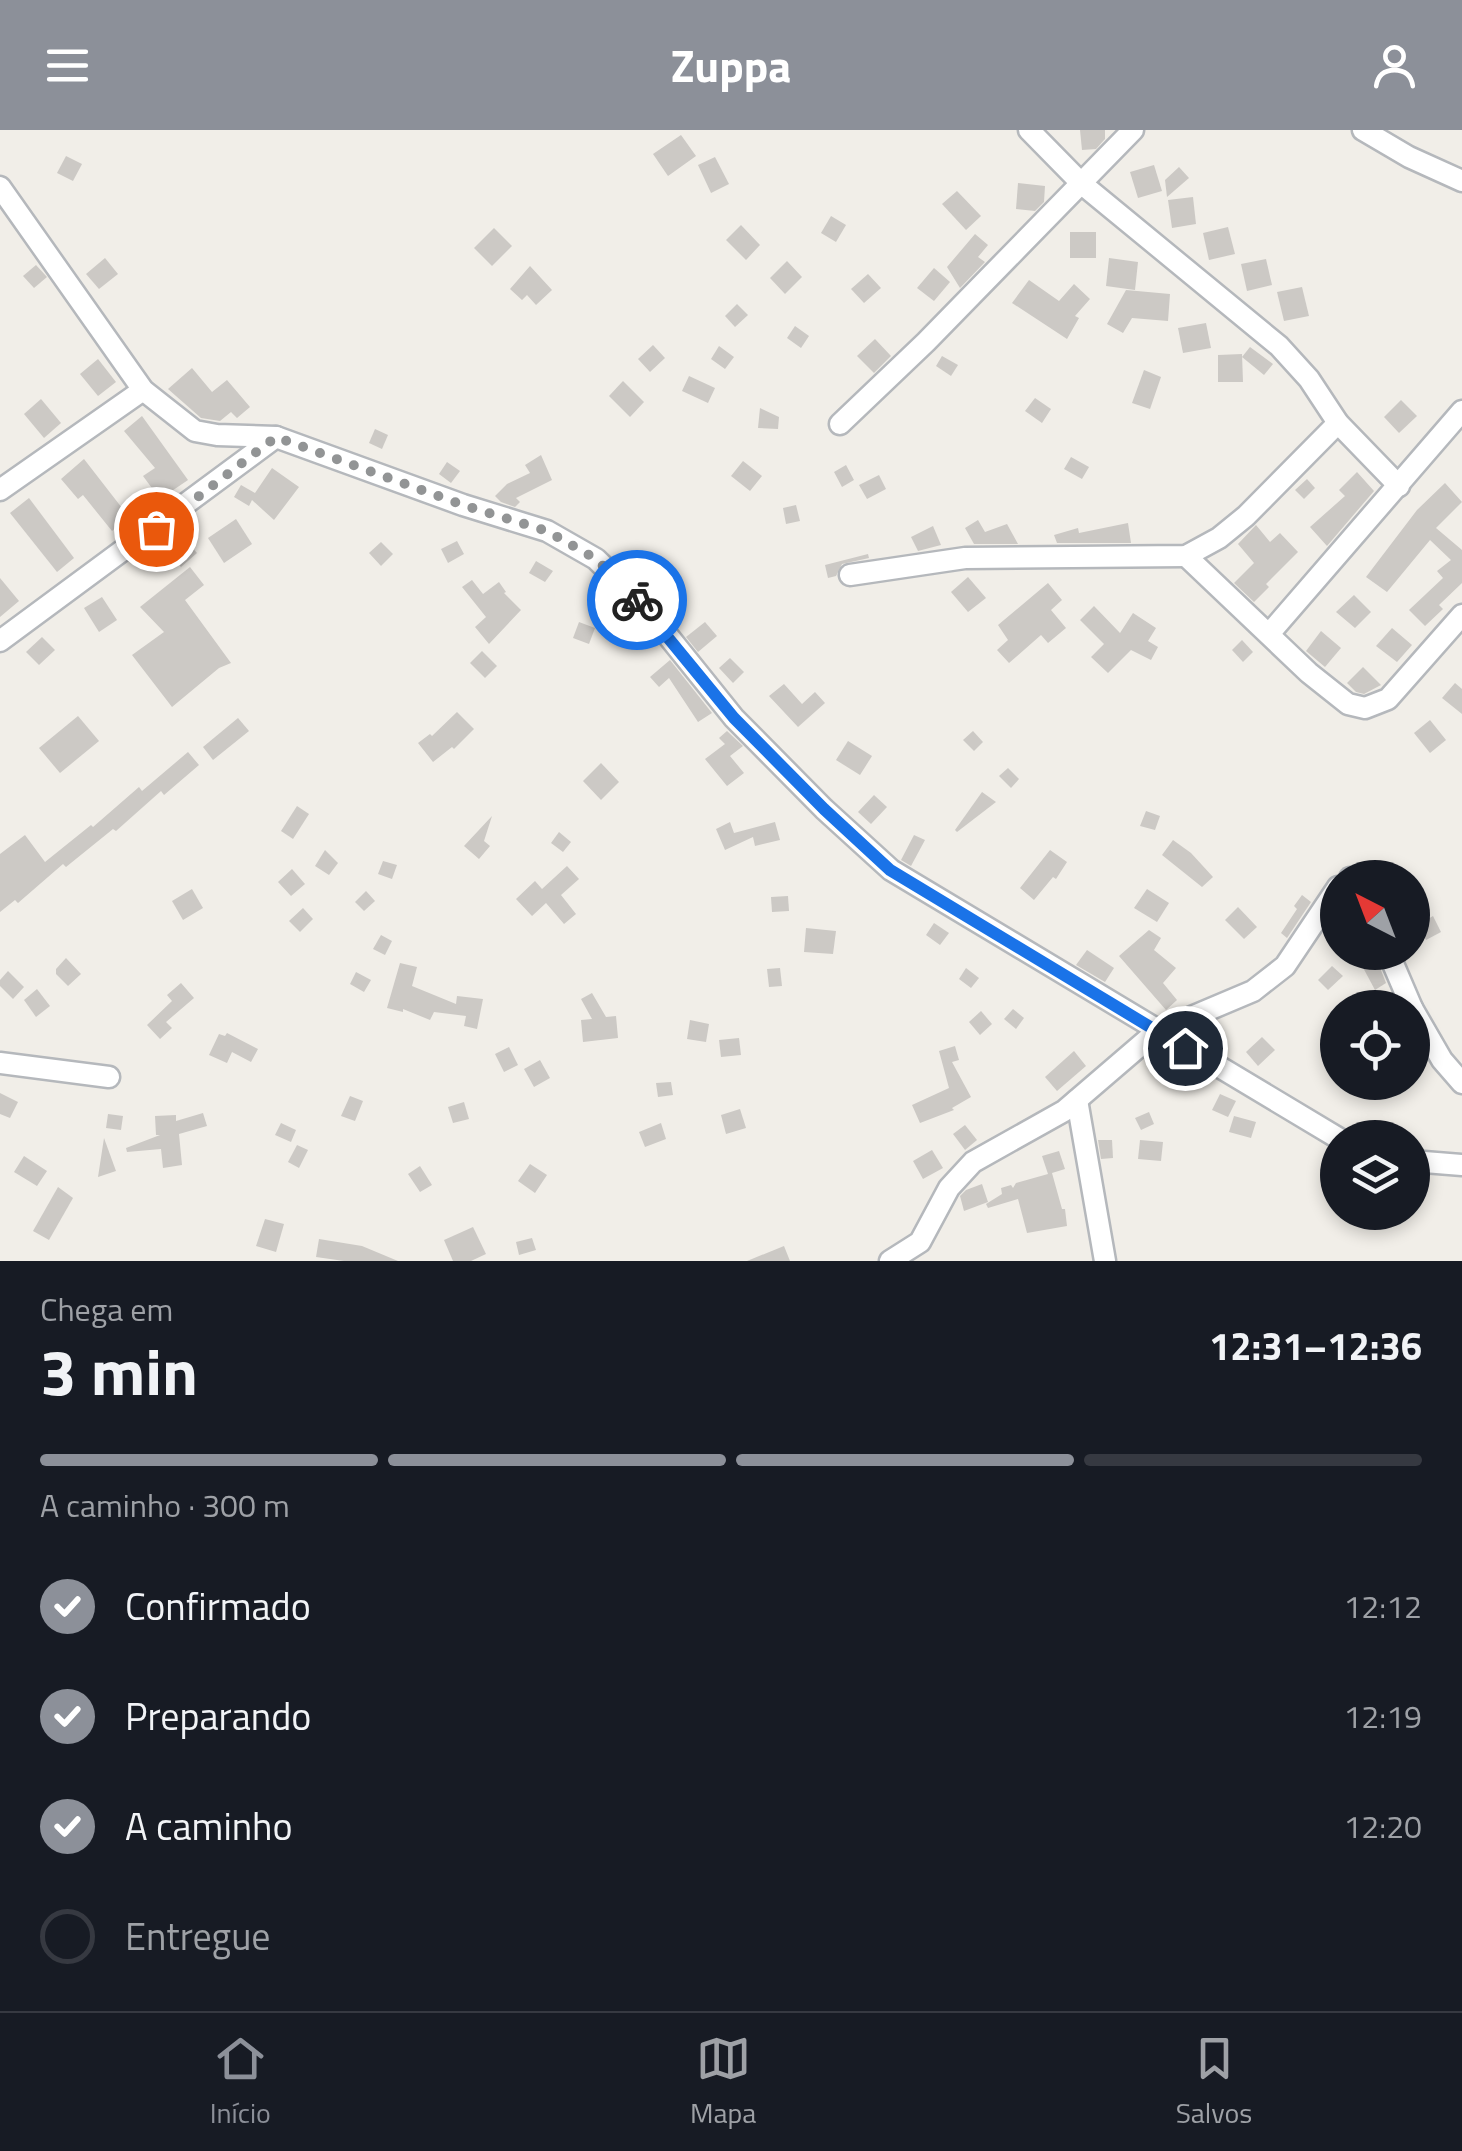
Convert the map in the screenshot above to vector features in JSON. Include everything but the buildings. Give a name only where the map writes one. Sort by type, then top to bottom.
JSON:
[{"type":"street","points":[[1029,130],[1082,184],[1279,346],[1309,379],[1338,424],[1399,486]]},
{"type":"street","points":[[840,424],[1133,130]]},
{"type":"street","points":[[1363,130],[1410,158],[1462,181]]},
{"type":"street","points":[[0,187],[143,390],[195,431],[217,436],[276,437],[547,531],[596,559],[644,606],[734,718],[890,870],[1320,1128]]},
{"type":"street","points":[[0,490],[143,390]]},
{"type":"street","points":[[1268,634],[1462,411]]},
{"type":"street","points":[[850,575],[965,558],[1186,556],[1219,538],[1246,516],[1338,424]]},
{"type":"street","points":[[0,642],[276,437]]},
{"type":"street","points":[[1186,556],[1348,704],[1366,708],[1388,699],[1462,615]]},
{"type":"street","points":[[890,1261],[920,1242],[944,1197],[974,1162],[1019,1139],[1077,1100],[1156,1032],[1252,991],[1284,966],[1320,913]]},
{"type":"street","points":[[1430,1039],[1462,1083]]},
{"type":"street","points":[[0,1063],[109,1077]]},
{"type":"street","points":[[1077,1100],[1105,1261]]},
{"type":"street","points":[[1430,1163],[1462,1166]]},
{"type":"way so far","points":[[156,529],[276,437],[547,531],[596,559],[637,600]]},
{"type":"route","points":[[637,600],[734,718],[890,870],[1185,1048]]}]
